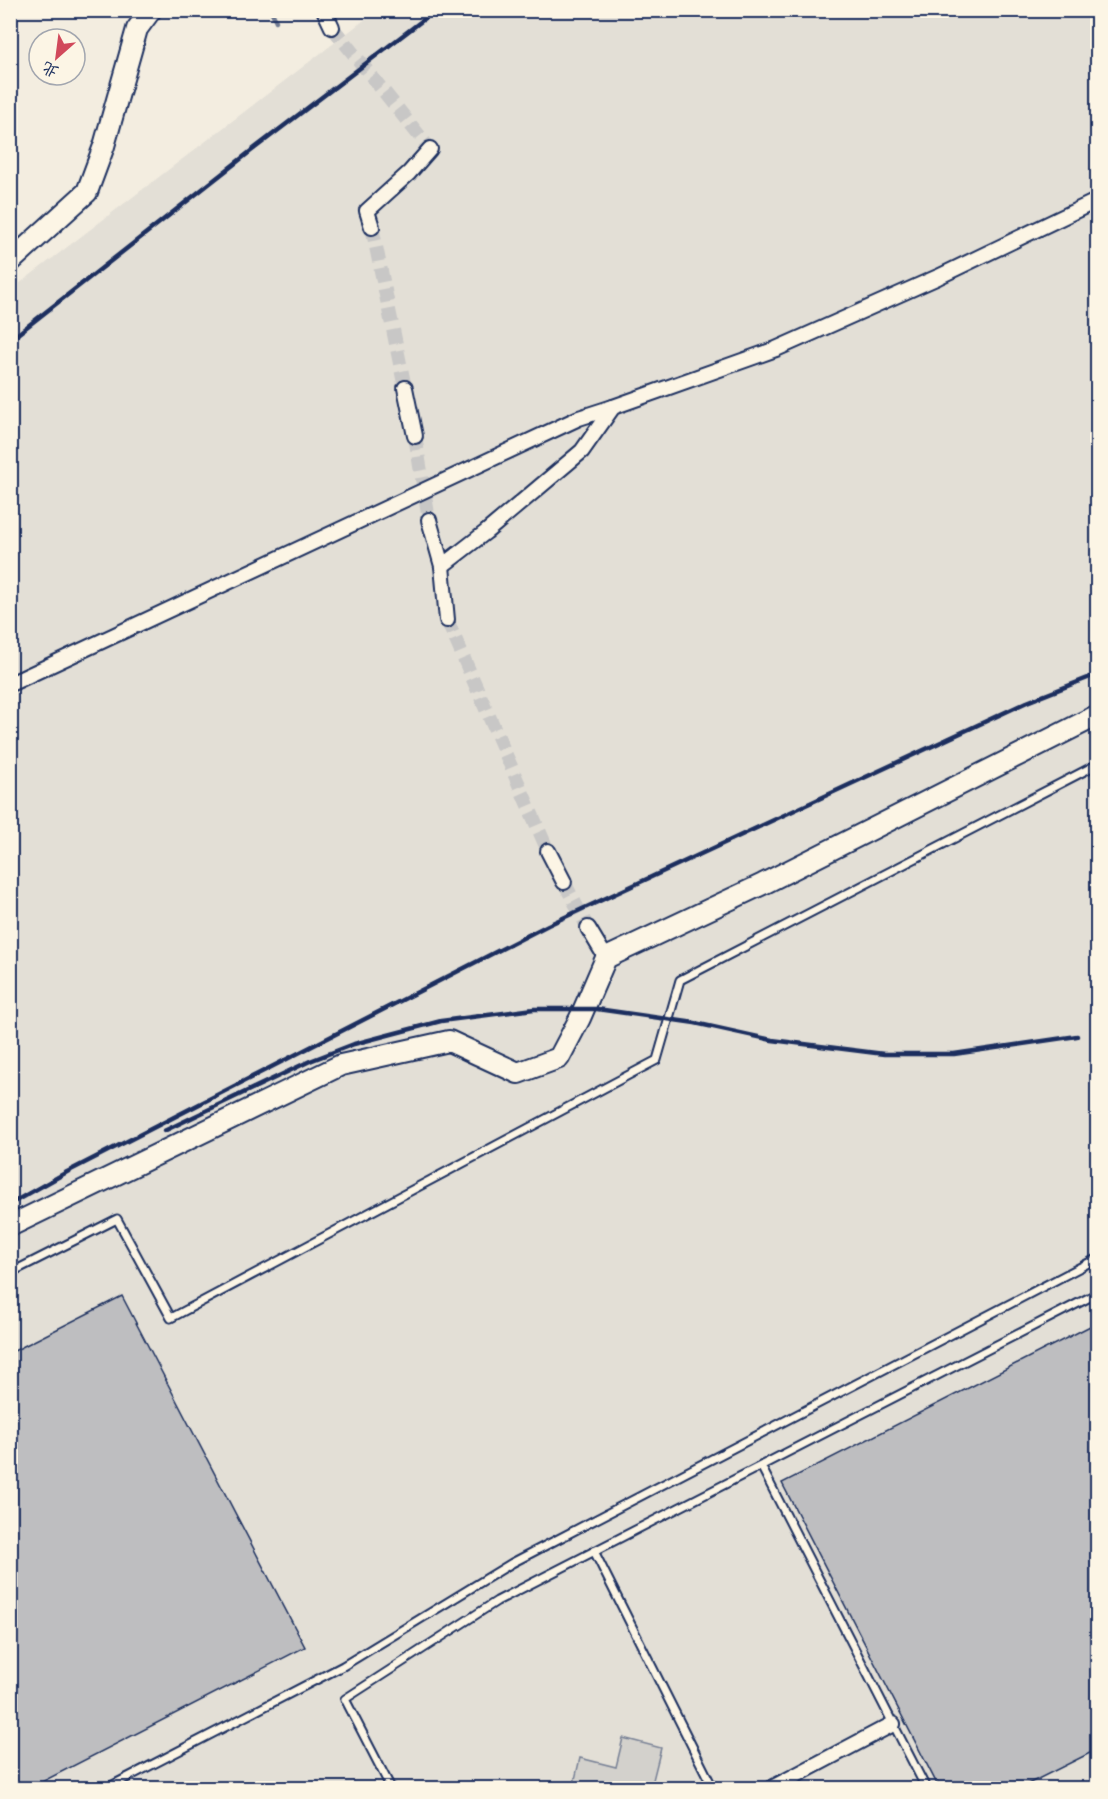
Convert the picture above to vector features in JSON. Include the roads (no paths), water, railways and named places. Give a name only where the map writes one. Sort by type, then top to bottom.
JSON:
[{"type":"street","points":[[10,262],[87,192],[104,146],[137,29],[151,10]]},
{"type":"street","points":[[324,10],[332,27]]},
{"type":"street","points":[[372,227],[366,211],[410,173],[430,149]]},
{"type":"street","points":[[10,684],[579,418],[776,349],[938,278],[1098,200]]},
{"type":"street","points":[[405,388],[415,436]]},
{"type":"street","points":[[442,566],[582,452],[613,407]]},
{"type":"street","points":[[429,520],[442,566],[447,620]]},
{"type":"street","points":[[10,1226],[177,1147],[341,1065],[449,1041],[518,1073],[558,1058],[580,1018],[606,958],[763,884],[1097,718]]},
{"type":"street","points":[[548,851],[564,882]]},
{"type":"street","points":[[588,928],[606,958]]},
{"type":"street","points":[[772,1788],[893,1724]]},
{"type":"lane","points":[[10,1273],[117,1219],[171,1318],[657,1060],[680,980],[1098,764]]},
{"type":"lane","points":[[107,1788],[343,1666],[512,1563],[1098,1258]]},
{"type":"lane","points":[[391,1788],[345,1699],[497,1601],[1098,1293]]},
{"type":"lane","points":[[761,1466],[926,1788]]},
{"type":"lane","points":[[594,1551],[713,1788]]},
{"type":"waterway","points":[[271,10],[276,21]]},
{"type":"tunnel","points":[[332,27],[430,149]]},
{"type":"tunnel","points":[[372,227],[405,388]]},
{"type":"tunnel","points":[[415,436],[429,520]]},
{"type":"tunnel","points":[[447,620],[548,851]]},
{"type":"tunnel","points":[[564,882],[588,928]]},
{"type":"railway","points":[[10,340],[251,151],[436,10]]},
{"type":"railway","points":[[10,1204],[67,1172],[548,925],[1027,702],[1098,674]]},
{"type":"railway","points":[[164,1131],[310,1061],[354,1044],[441,1021],[534,1009],[597,1009],[695,1023],[772,1040],[884,1054],[954,1054],[1077,1036]]}]
